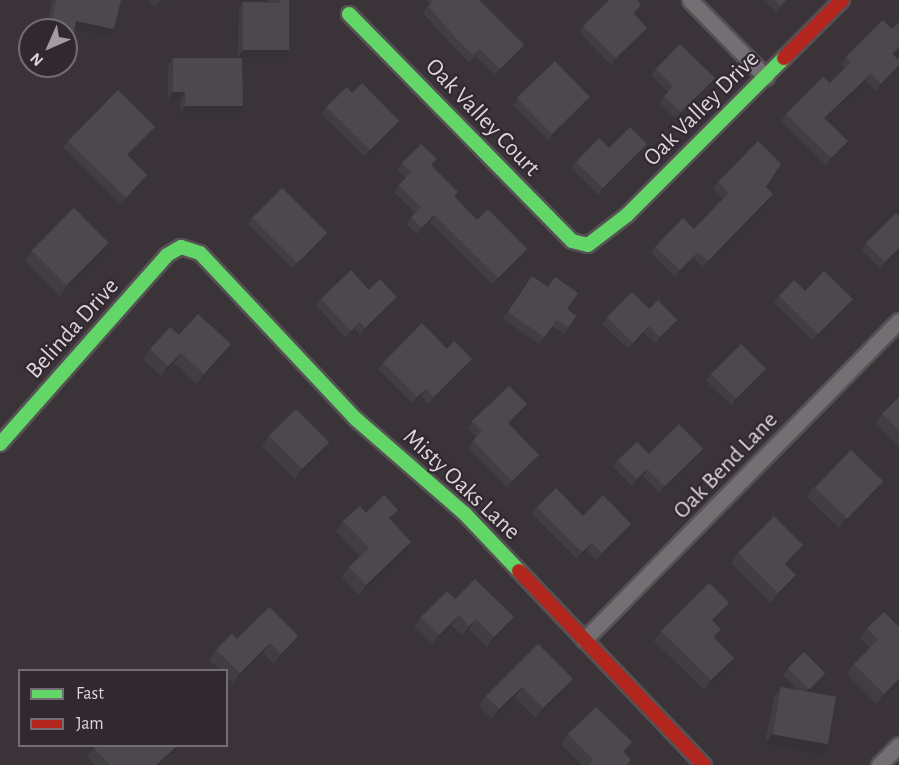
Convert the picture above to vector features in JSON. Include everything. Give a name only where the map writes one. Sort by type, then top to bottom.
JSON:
[{"type":"street","points":[[690,0],[766,77]]},
{"type":"street","name":"Oak Valley Drive","points":[[588,244],[627,215],[842,0]]},
{"type":"street","name":"Oak Valley Court","points":[[349,14],[572,241],[588,244]]},
{"type":"street","name":"Belinda Drive","points":[[0,444],[167,255],[181,247]]},
{"type":"street","name":"Misty Oaks Lane","points":[[181,247],[214,266],[357,420],[465,514],[704,765]]},
{"type":"street","name":"Oak Bend Lane","points":[[584,640],[899,321]]},
{"type":"street","points":[[879,765],[899,745]]},
{"type":"building","points":[[56,0],[121,0],[114,29],[78,21],[78,18],[52,18]]},
{"type":"building","points":[[279,0],[289,0],[289,50],[243,50],[243,2],[282,3]]},
{"type":"building","points":[[434,0],[479,0],[524,45],[500,69],[480,49],[473,55],[454,36],[428,6]]},
{"type":"building","points":[[609,0],[637,0],[641,5],[633,13],[647,28],[616,58],[583,26]]},
{"type":"building","points":[[775,0],[786,0],[781,6]]},
{"type":"building","points":[[883,20],[892,29],[899,22],[899,47],[892,54],[899,60],[899,65],[881,84],[871,74],[824,118],[848,141],[831,158],[786,114],[823,77],[830,83],[851,62],[846,57]]},
{"type":"building","points":[[680,44],[715,78],[681,112],[664,96],[673,86],[656,69]]},
{"type":"building","points":[[173,58],[242,58],[243,106],[185,106],[185,92],[173,92]]},
{"type":"building","points":[[555,61],[590,97],[552,134],[517,98]]},
{"type":"building","points":[[362,83],[399,121],[370,150],[326,107],[347,87],[352,93]]},
{"type":"building","points":[[118,90],[155,127],[127,155],[147,175],[126,198],[68,141]]},
{"type":"building","points":[[630,127],[647,144],[603,188],[576,162],[599,138],[609,148]]},
{"type":"building","points":[[758,141],[781,164],[766,187],[773,194],[708,261],[698,252],[680,270],[655,247],[683,218],[694,229],[729,193],[718,182]]},
{"type":"building","points":[[421,144],[437,159],[431,165],[458,192],[454,196],[477,220],[488,209],[527,249],[498,278],[434,215],[422,228],[411,217],[421,207],[399,185],[411,172],[402,163]]},
{"type":"building","points":[[282,188],[327,233],[298,263],[252,218]]},
{"type":"building","points":[[74,208],[109,243],[66,285],[32,250]]},
{"type":"building","points":[[896,213],[899,216],[899,248],[885,262],[866,243]]},
{"type":"building","points":[[351,270],[369,290],[380,279],[397,297],[365,328],[360,322],[351,331],[321,299]]},
{"type":"building","points":[[824,271],[853,299],[818,334],[779,296],[794,280],[805,291]]},
{"type":"building","points":[[532,276],[548,287],[555,277],[578,293],[567,309],[576,316],[568,327],[557,320],[544,337],[508,312]]},
{"type":"building","points":[[632,292],[649,309],[658,300],[677,320],[660,337],[649,326],[633,343],[607,317]]},
{"type":"building","points":[[198,314],[231,344],[204,374],[181,353],[168,366],[150,349],[170,327],[179,335]]},
{"type":"building","points":[[422,323],[447,349],[454,341],[472,359],[434,397],[426,389],[417,397],[383,363]]},
{"type":"building","points":[[741,344],[766,369],[736,398],[711,374]]},
{"type":"building","points":[[509,386],[527,404],[508,423],[539,455],[512,481],[473,441],[482,431],[472,421]]},
{"type":"building","points":[[899,397],[899,430],[882,414]]},
{"type":"building","points":[[296,409],[329,442],[302,469],[269,436]]},
{"type":"building","points":[[679,424],[703,449],[665,486],[647,469],[637,479],[618,460],[637,442],[649,454]]},
{"type":"building","points":[[851,450],[883,481],[847,519],[815,487]]},
{"type":"building","points":[[556,488],[583,516],[603,495],[631,524],[602,553],[592,543],[582,552],[537,507]]},
{"type":"building","points":[[384,495],[398,510],[389,518],[411,542],[366,585],[349,567],[369,548],[343,521],[360,506],[366,513]]},
{"type":"building","points":[[774,516],[803,545],[785,564],[796,575],[778,593],[738,553]]},
{"type":"building","points":[[475,579],[514,617],[494,637],[476,619],[469,626],[459,615],[439,635],[421,617],[447,591],[455,599]]},
{"type":"building","points":[[709,583],[729,603],[712,620],[721,629],[713,637],[734,658],[711,680],[661,631]]},
{"type":"building","points":[[269,607],[298,636],[281,654],[270,643],[240,673],[216,650],[232,634],[237,639]]},
{"type":"building","points":[[884,612],[899,627],[899,679],[884,694],[854,664],[878,640],[867,628]]},
{"type":"building","points":[[538,644],[573,679],[543,708],[522,687],[499,709],[486,696]]},
{"type":"building","points":[[804,652],[825,673],[809,689],[788,668]]},
{"type":"building","points":[[781,687],[836,697],[828,744],[773,734]]},
{"type":"building","points":[[596,707],[632,742],[623,751],[631,760],[626,765],[589,765],[594,760],[568,734]]},
{"type":"building","points":[[176,747],[156,765],[110,765],[94,748]]},
{"type":"traffic: fast","points":[[349,14],[572,241],[588,245],[627,215],[784,58]]},
{"type":"traffic: fast","points":[[0,444],[167,255],[181,247],[200,253],[357,420],[465,514],[519,571]]},
{"type":"traffic: jam","points":[[784,58],[842,0]]},
{"type":"traffic: jam","points":[[519,571],[704,765]]}]
